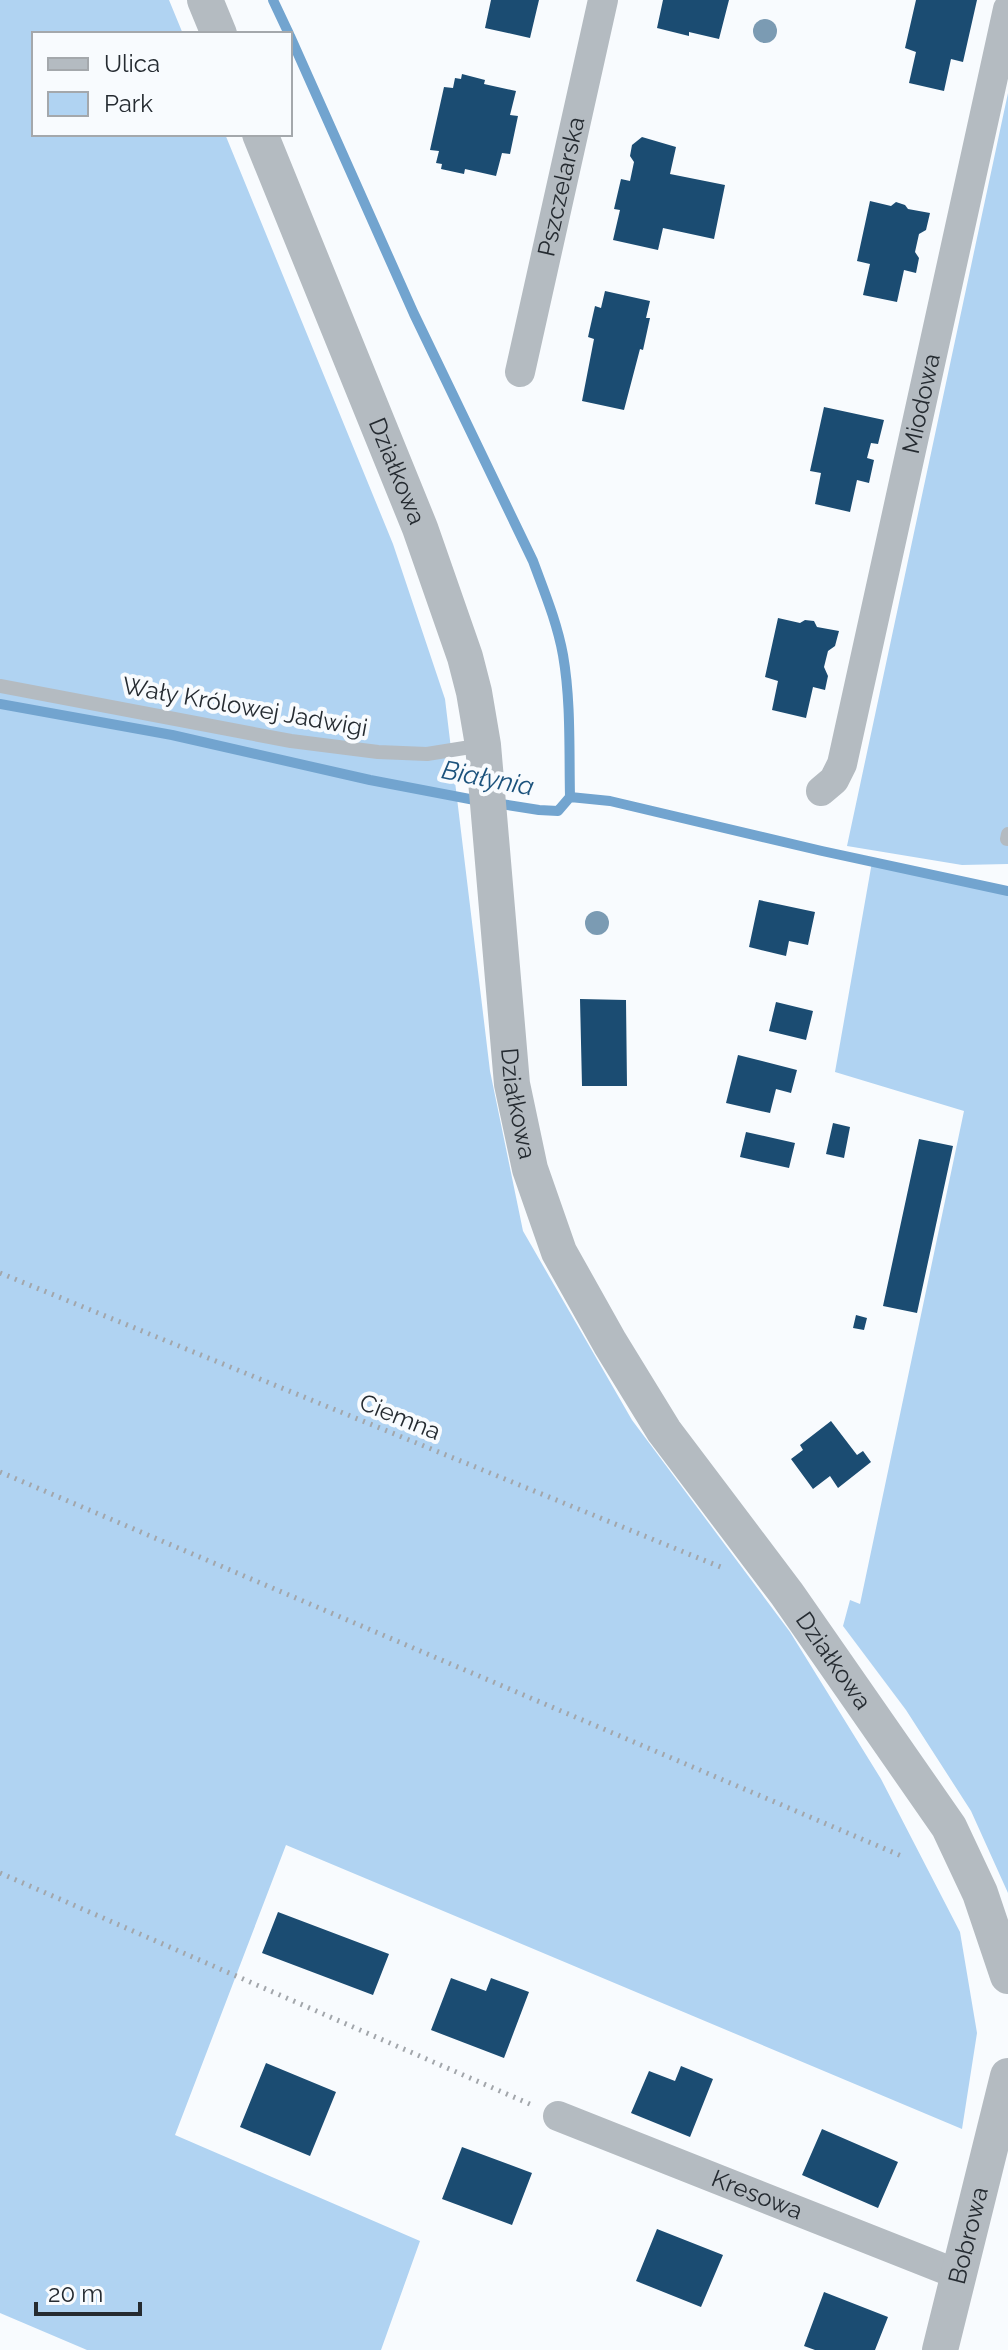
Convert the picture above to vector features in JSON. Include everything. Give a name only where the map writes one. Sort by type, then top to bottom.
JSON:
[{"type":"street","points":[[205,0],[218,32]]},
{"type":"street","name":"Pszczelarska","points":[[520,372],[603,0]]},
{"type":"street","name":"Miodowa","points":[[821,791],[834,780],[842,764],[1008,9]]},
{"type":"street","name":"Działkowa","points":[[261,136],[420,528],[465,657],[483,745],[512,1084],[530,1169],[559,1252],[664,1431],[787,1594],[949,1827],[980,1893],[1008,1976]]},
{"type":"street","name":"Bobrowa","points":[[940,2350],[1008,2076]]},
{"type":"street","name":"Kresowa","points":[[558,2116],[957,2274]]},
{"type":"lane","name":"Wały Królowej Jadwigi","points":[[0,686],[291,741],[378,752],[427,754],[483,745]]},
{"type":"path","name":"Ciemna","points":[[0,1273],[728,1570]]},
{"type":"path","points":[[0,1472],[904,1857]]},
{"type":"path","points":[[0,1873],[558,2116]]},
{"type":"green space","points":[[0,0],[169,0],[182,32],[32,32],[32,136],[226,136],[393,544],[445,699],[490,1071],[523,1231],[632,1420],[790,1632],[881,1779],[960,1932],[977,2033],[962,2129],[286,1845],[175,2135],[420,2241],[381,2350],[87,2350],[0,2313]]},
{"type":"green space","points":[[1008,93],[1008,864],[962,865],[847,846]]},
{"type":"green space","points":[[872,862],[1008,891],[1008,1893],[971,1811],[906,1710],[843,1626],[850,1600],[860,1604],[964,1111],[835,1072]]},
{"type":"building","points":[[491,0],[539,0],[530,38],[485,28]]},
{"type":"building","points":[[663,0],[729,0],[719,39],[657,28]]},
{"type":"building","points":[[916,0],[977,0],[963,62],[951,59],[944,91],[909,83],[916,52],[905,48]]},
{"type":"building","points":[[462,74],[485,80],[484,84],[516,91],[510,115],[518,116],[510,154],[502,153],[496,176],[465,169],[464,174],[441,169],[442,164],[436,163],[439,151],[430,150],[444,87],[453,88],[455,78],[461,79]]},
{"type":"building","points":[[642,137],[676,147],[670,174],[725,185],[714,239],[663,228],[658,250],[613,240],[620,210],[614,209],[621,179],[630,181],[634,162],[630,156],[632,145]]},
{"type":"building","points":[[870,201],[891,206],[896,202],[908,209],[930,213],[926,230],[919,234],[915,252],[919,258],[916,273],[904,270],[897,302],[863,295],[870,264],[857,261]]},
{"type":"building","points":[[605,291],[650,301],[646,318],[650,318],[643,350],[640,349],[624,410],[582,401],[594,339],[588,337],[595,306],[601,308]]},
{"type":"building","points":[[824,407],[884,420],[878,444],[871,443],[867,458],[874,460],[869,483],[857,480],[850,512],[815,504],[821,473],[810,471]]},
{"type":"building","points":[[778,618],[800,623],[814,621],[817,627],[839,631],[835,646],[828,651],[824,667],[828,676],[825,690],[813,687],[806,718],[772,710],[778,681],[765,677]]},
{"type":"building","points":[[759,900],[815,912],[808,945],[789,941],[786,956],[749,947]]},
{"type":"building","points":[[580,999],[626,1000],[627,1086],[582,1086]]},
{"type":"building","points":[[776,1002],[813,1011],[806,1040],[769,1031]]},
{"type":"building","points":[[738,1055],[797,1070],[791,1093],[776,1089],[770,1113],[726,1103]]},
{"type":"building","points":[[833,1123],[850,1127],[844,1158],[826,1154]]},
{"type":"building","points":[[746,1132],[795,1143],[789,1168],[740,1157]]},
{"type":"building","points":[[919,1139],[953,1146],[917,1313],[883,1306]]},
{"type":"building","points":[[856,1315],[867,1318],[864,1330],[853,1328]]},
{"type":"building","points":[[831,1421],[857,1455],[863,1451],[871,1462],[838,1488],[830,1476],[813,1489],[791,1459],[803,1450],[800,1445]]},
{"type":"building","points":[[278,1912],[389,1954],[373,1995],[262,1953]]},
{"type":"building","points":[[451,1978],[486,1991],[491,1978],[529,1992],[504,2058],[431,2030]]},
{"type":"building","points":[[266,2063],[336,2092],[310,2156],[240,2127]]},
{"type":"building","points":[[681,2066],[713,2079],[690,2137],[631,2113],[649,2071],[675,2081]]},
{"type":"building","points":[[822,2129],[898,2162],[878,2208],[802,2175]]},
{"type":"building","points":[[462,2147],[532,2173],[512,2225],[442,2199]]},
{"type":"building","points":[[657,2229],[723,2255],[701,2307],[636,2281]]},
{"type":"building","points":[[824,2292],[888,2317],[875,2350],[815,2350],[804,2346]]},
{"type":"waterway","points":[[273,0],[288,32]]},
{"type":"waterway","points":[[292,40],[414,314],[533,561],[546,595],[566,672],[570,797]]},
{"type":"waterway","name":"Białynia","points":[[0,704],[172,735],[370,780],[480,801]]},
{"type":"waterway","name":"Białynia","points":[[495,803],[558,811],[570,797],[610,801],[1008,891]]}]
